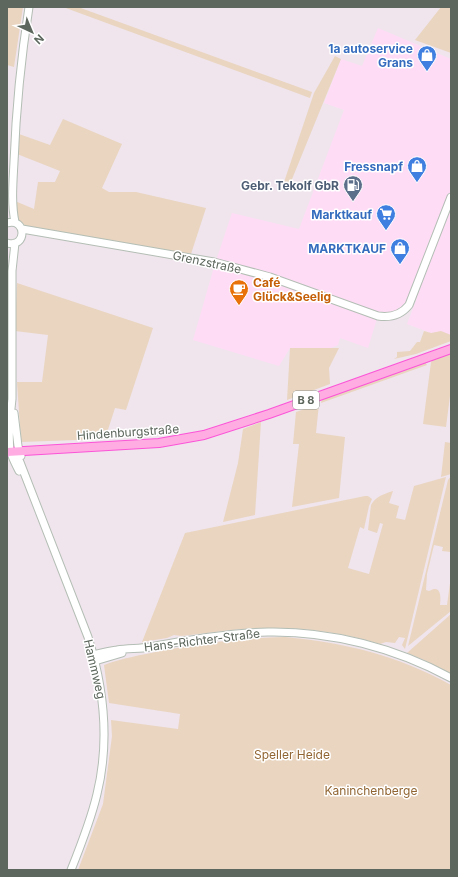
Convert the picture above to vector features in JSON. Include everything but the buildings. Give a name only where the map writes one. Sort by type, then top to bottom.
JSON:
[{"type":"main road","points":[[22,237],[22,229],[18,224],[10,223],[20,84],[29,7]]},
{"type":"main road","name":"Grenzstraße","points":[[22,229],[214,262],[270,277],[378,316],[392,316],[404,312],[409,305],[451,197]]},
{"type":"main road","name":"Grenzstraße","points":[[22,237],[48,234]]},
{"type":"main road","name":"Hammweg","points":[[22,237],[10,243],[12,271],[12,400],[18,446],[16,452],[94,658],[104,712],[103,760],[99,786],[93,808],[71,870]]},
{"type":"main road","name":"Hindenburgstraße","points":[[16,452],[159,443],[204,435],[269,414],[451,349]]},
{"type":"main road","name":"Hammweg","points":[[16,452],[23,462],[33,498]]},
{"type":"main road","name":"Hans-Richter-Straße","points":[[94,658],[138,649],[240,634],[269,632],[301,633],[337,638],[384,649],[425,665],[451,678]]},
{"type":"shaded area","points":[[378,28],[451,59],[451,335],[441,332],[431,333],[407,324],[417,298],[409,296],[404,304],[397,310],[379,312],[368,348],[340,338],[338,345],[331,348],[290,348],[279,366],[193,340],[214,267],[232,213],[299,229],[344,110],[324,103],[341,59],[362,66]]},
{"type":"green space","points":[[7,7],[23,7],[14,67],[7,65]]},
{"type":"green space","points":[[63,7],[78,7],[312,92],[310,98]]},
{"type":"green space","points":[[441,7],[451,7],[451,53],[415,40]]},
{"type":"green space","points":[[335,56],[341,59],[288,189],[282,188],[314,93]]},
{"type":"green space","points":[[63,119],[122,144],[102,188],[109,192],[136,192],[206,208],[191,254],[29,229],[16,217],[15,201],[34,209],[38,182],[55,182],[60,171],[17,154],[19,134],[50,145]]},
{"type":"green space","points":[[17,283],[153,328],[126,410],[115,408],[105,439],[21,442],[17,382],[42,382],[48,335],[15,331]]},
{"type":"green space","points":[[424,331],[431,333],[441,331],[451,335],[451,341],[416,354],[394,359],[397,357],[397,352],[410,351],[417,342],[420,342]]},
{"type":"green space","points":[[290,348],[339,348],[329,368],[330,384],[287,400]]},
{"type":"green space","points":[[451,351],[451,388],[446,427],[423,424],[431,362],[435,357]]},
{"type":"green space","points":[[425,362],[427,365],[321,403],[322,399],[368,381],[386,377],[397,370]]},
{"type":"green space","points":[[319,404],[316,433],[345,437],[339,498],[292,507],[299,444],[293,444],[296,412]]},
{"type":"green space","points":[[261,422],[255,515],[223,522],[238,463],[243,429]]},
{"type":"green space","points":[[445,442],[451,443],[451,474],[441,477]]},
{"type":"green space","points":[[451,476],[451,552],[442,551],[443,547],[434,545],[427,574],[426,590],[438,590],[440,595],[440,605],[447,605],[451,576],[451,611],[408,646],[448,480]]},
{"type":"green space","points":[[446,477],[405,649],[402,645],[405,638],[399,637],[395,643],[386,642],[380,644],[324,632],[281,628],[256,628],[181,636],[174,635],[167,638],[142,642],[185,533],[368,496],[372,499],[364,529],[360,527],[348,568],[369,574],[383,524],[380,523],[377,533],[368,530],[371,505],[375,499],[393,491],[389,503],[399,506],[396,518],[405,520],[414,486]]},
{"type":"green space","points":[[451,614],[451,674],[407,653]]},
{"type":"green space","name":"Speller Heide","points":[[285,637],[329,643],[371,652],[411,666],[451,685],[451,870],[78,870],[103,804],[112,736],[111,720],[178,729],[180,714],[109,703],[104,665],[118,660],[160,651],[222,641]]},
{"type":"place","name":"1a autoservice Grans","points":[[427,72]]},
{"type":"place","name":"Fressnapf","points":[[417,183]]},
{"type":"place","name":"Gebr. Tekolf GbR","points":[[353,202]]},
{"type":"place","name":"Marktkauf","points":[[386,231]]},
{"type":"place","name":"MARKTKAUF","points":[[400,265]]},
{"type":"place","name":"Café Glück&Seelig","points":[[239,306]]},
{"type":"park label","name":"Kaninchenberge","points":[[371,790]]}]
